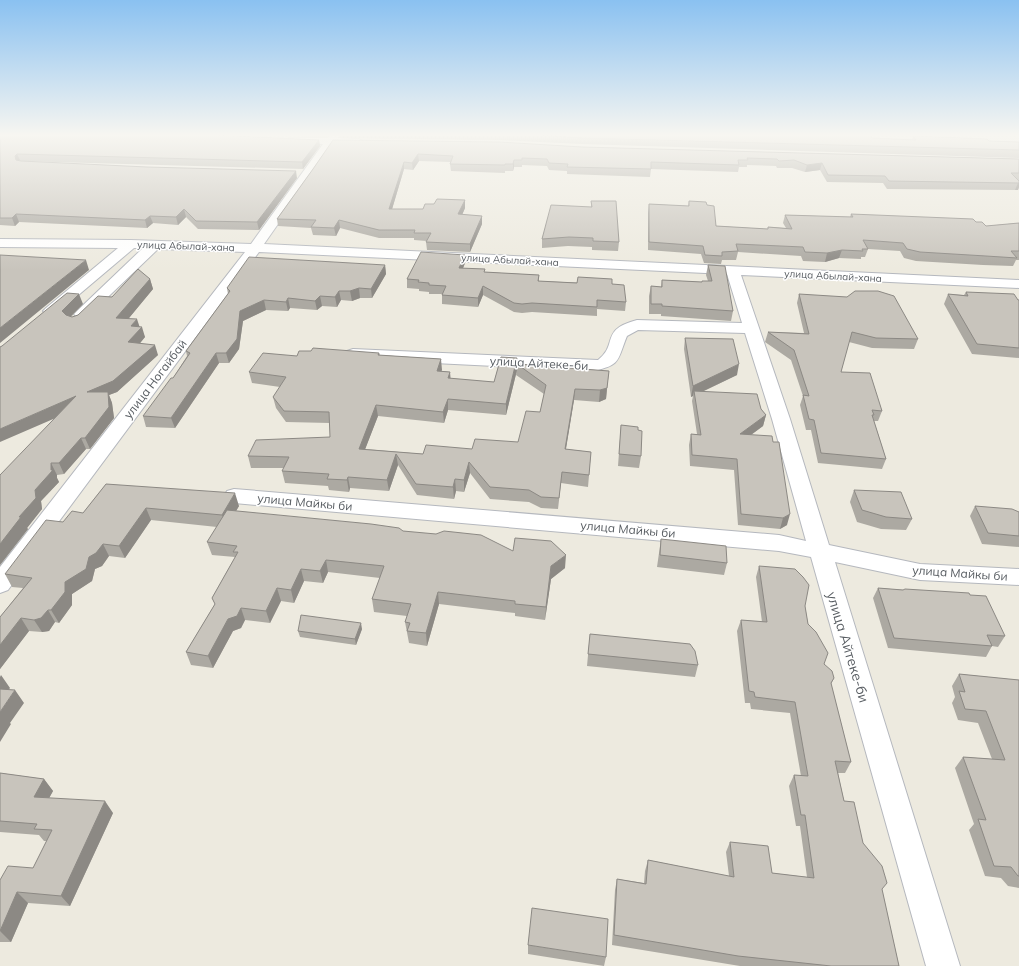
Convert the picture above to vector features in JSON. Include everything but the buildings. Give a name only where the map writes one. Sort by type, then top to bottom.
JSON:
[{"type":"street","name":"улица Ногайбай","points":[[0,584],[255,248],[298,180]]},
{"type":"street","name":"улица Абылай-хана","points":[[0,244],[131,244],[255,248],[732,272],[1019,284]]},
{"type":"street","points":[[42,318],[131,244]]},
{"type":"street","points":[[76,321],[154,245]]},
{"type":"street","name":"улица Айтеке-би","points":[[732,272],[781,419],[943,966]]},
{"type":"street","name":"улица Айтеке-би","points":[[353,354],[593,366],[604,364],[612,358],[619,333],[626,328],[637,325],[750,328]]},
{"type":"street","name":"улица Майкы би","points":[[234,496],[779,543],[920,572],[1019,577]]}]
